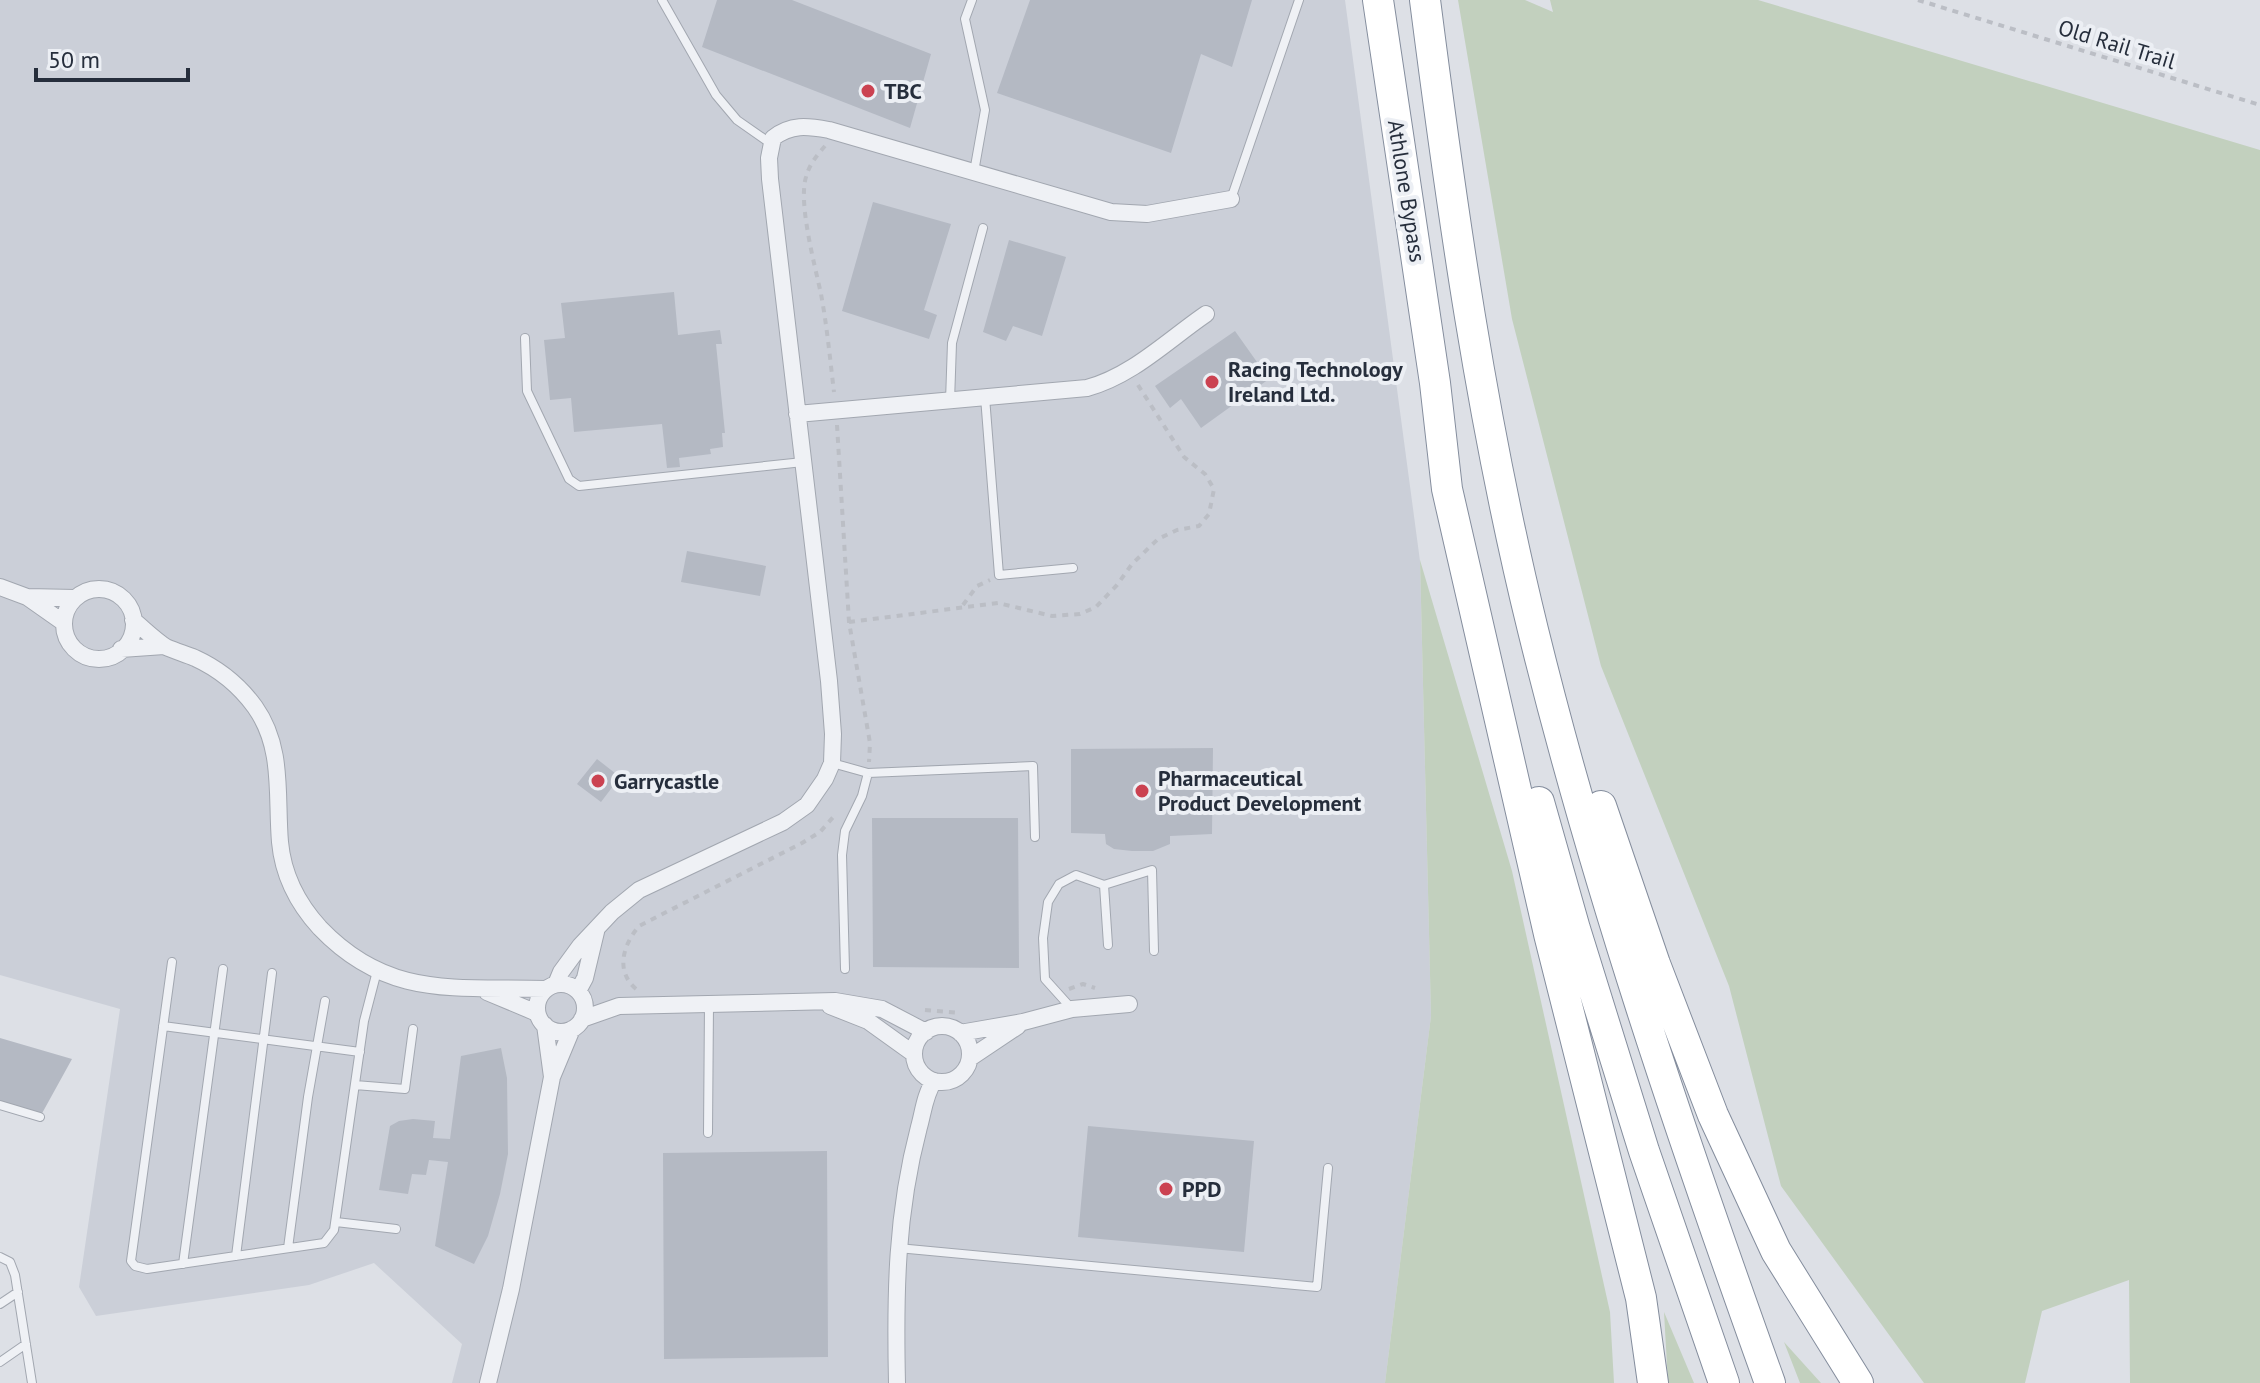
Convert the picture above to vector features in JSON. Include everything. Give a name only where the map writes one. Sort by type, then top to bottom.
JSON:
[{"type":"highway","name":"Athlone Bypass","points":[[1378,0],[1435,383]]},
{"type":"highway","name":"Athlone Bypass","points":[[1425,0],[1450,193],[1479,373]]},
{"type":"highway","points":[[1479,373],[1533,631],[1619,943],[1693,1169],[1770,1383]]},
{"type":"highway","points":[[1479,373],[1592,780],[1655,964],[1713,1115],[1776,1251],[1858,1383]]},
{"type":"highway","points":[[1435,383],[1447,489],[1481,646],[1509,751],[1549,934],[1641,1298],[1653,1383]]},
{"type":"highway","points":[[1435,383],[1521,737],[1575,929],[1644,1151],[1724,1383]]},
{"type":"street","points":[[552,1077],[538,999],[551,987],[570,959],[612,912],[639,890],[794,815],[816,795],[832,763],[832,708],[770,179],[770,143],[779,133],[795,127],[837,132],[1111,212],[1147,214],[1231,199]]},
{"type":"street","points":[[797,414],[1087,388],[1128,371],[1206,314]]},
{"type":"street","points":[[0,587],[27,597],[64,623]]},
{"type":"street","points":[[27,597],[75,598],[93,589],[112,591],[126,603],[133,620],[164,646],[211,666],[228,677],[255,708],[271,740],[277,765],[283,864],[294,891],[312,920],[349,955],[377,971],[420,983],[483,991],[571,986],[579,993],[585,1005],[552,1077],[511,1289],[488,1383]]},
{"type":"street","points":[[75,598],[65,614],[64,623],[70,643],[86,656],[107,657],[121,649],[130,639],[133,620]]},
{"type":"street","points":[[121,649],[164,646]]},
{"type":"street","points":[[579,993],[596,930]]},
{"type":"street","points":[[483,991],[541,1019],[558,1032],[619,1006]]},
{"type":"street","points":[[579,993],[619,1006],[844,1001],[873,1006],[926,1032]]},
{"type":"street","points":[[821,1003],[868,1021],[914,1054]]},
{"type":"street","points":[[960,1033],[1023,1022],[1072,1009],[1129,1004]]},
{"type":"street","points":[[970,1058],[966,1039],[943,1026],[926,1032],[915,1046],[919,1071],[934,1081],[943,1082],[961,1075],[970,1058],[1023,1022]]},
{"type":"street","points":[[897,1383],[897,1248],[907,1176],[927,1096],[934,1081]]},
{"type":"lane","points":[[662,0],[716,95],[737,120],[770,143]]},
{"type":"lane","points":[[972,0],[965,19],[985,110],[974,172]]},
{"type":"lane","points":[[1231,199],[1299,0]]},
{"type":"lane","points":[[950,401],[952,343],[983,228]]},
{"type":"lane","points":[[525,338],[527,391],[569,479],[579,486],[803,462]]},
{"type":"lane","points":[[985,397],[999,575],[1073,568]]},
{"type":"lane","points":[[832,763],[868,773],[1033,766],[1035,837]]},
{"type":"lane","points":[[845,969],[842,855],[845,831],[862,796],[868,773]]},
{"type":"lane","points":[[1072,1009],[1045,979],[1043,938],[1048,902],[1059,884],[1076,875],[1104,885],[1152,870],[1154,951]]},
{"type":"lane","points":[[1104,885],[1108,945]]},
{"type":"lane","points":[[172,962],[131,1261],[135,1266],[147,1269],[324,1243],[330,1238],[336,1222],[367,1008],[377,971]]},
{"type":"lane","points":[[183,1264],[223,969]]},
{"type":"lane","points":[[236,1256],[272,973]]},
{"type":"lane","points":[[288,1248],[308,1097],[325,1001]]},
{"type":"lane","points":[[708,1133],[709,1004]]},
{"type":"lane","points":[[163,1026],[360,1052]]},
{"type":"lane","points":[[355,1085],[405,1089],[413,1029]]},
{"type":"lane","points":[[0,1105],[40,1117]]},
{"type":"lane","points":[[897,1248],[1317,1287],[1328,1168]]},
{"type":"lane","points":[[336,1222],[396,1229]]},
{"type":"lane","points":[[0,1257],[10,1262],[18,1292],[32,1383]]},
{"type":"lane","points":[[0,1304],[18,1292]]},
{"type":"lane","points":[[0,1362],[26,1344]]},
{"type":"path","name":"Old Rail Trail","points":[[1918,0],[2260,105]]},
{"type":"path","points":[[837,132],[814,159],[805,179],[810,245],[827,329],[836,411],[849,622],[870,743],[868,773]]},
{"type":"path","points":[[822,626],[963,605],[998,603],[1052,616],[1080,614],[1096,607],[1158,539],[1177,530],[1199,526],[1209,514],[1214,489],[1205,474],[1184,457],[1128,371]]},
{"type":"path","points":[[963,605],[977,586],[999,575]]},
{"type":"path","points":[[648,992],[636,989],[623,972],[624,952],[639,926],[811,838],[837,814]]},
{"type":"path","points":[[1057,993],[1083,984],[1100,989]]},
{"type":"path","points":[[915,1008],[969,1013]]},
{"type":"shaded area","points":[[0,0],[1345,0],[1420,561],[1431,1016],[1385,1383],[452,1383],[462,1344],[374,1263],[309,1285],[96,1316],[79,1287],[120,1009],[0,975]]},
{"type":"green space","points":[[1458,0],[1525,0],[1553,12],[1550,0],[1758,0],[2260,150],[2260,1383],[2130,1383],[2129,1280],[2042,1311],[2025,1383],[1924,1383],[1781,1186],[1729,986],[1601,666],[1512,319]]},
{"type":"green space","points":[[1420,560],[1512,871],[1610,1312],[1614,1383],[1385,1383],[1431,1016]]},
{"type":"green space","points":[[1664,1312],[1694,1383],[1668,1383]]},
{"type":"green space","points":[[1784,1342],[1821,1383],[1800,1383]]},
{"type":"building","name":"TBC","points":[[717,0],[792,0],[931,54],[910,128],[702,47]]},
{"type":"building","points":[[1030,0],[1252,0],[1232,67],[1201,54],[1171,153],[997,93]]},
{"type":"building","points":[[873,202],[951,224],[924,310],[937,315],[929,339],[842,311]]},
{"type":"building","points":[[1009,240],[1066,257],[1042,336],[1013,326],[1006,341],[983,332]]},
{"type":"building","points":[[674,292],[678,335],[720,330],[722,344],[716,344],[725,433],[722,433],[723,447],[710,449],[711,454],[679,458],[680,467],[667,468],[662,424],[574,432],[571,398],[550,400],[544,340],[565,338],[561,303]]},
{"type":"building","name":"Racing Technology Ireland Ltd.","points":[[1235,331],[1269,379],[1201,428],[1181,399],[1170,408],[1155,386]]},
{"type":"building","points":[[687,551],[766,566],[760,596],[681,582]]},
{"type":"building","name":"Pharmaceutical Product Development","points":[[1213,748],[1212,834],[1170,836],[1170,844],[1153,851],[1132,851],[1114,849],[1106,844],[1105,834],[1071,833],[1071,749]]},
{"type":"building","name":"Garrycastle","points":[[597,759],[620,777],[601,802],[577,784]]},
{"type":"building","points":[[872,818],[1018,818],[1019,968],[873,967]]},
{"type":"building","points":[[0,1038],[72,1059],[40,1117],[0,1105]]},
{"type":"building","points":[[501,1048],[507,1078],[508,1154],[488,1236],[474,1264],[435,1246],[448,1162],[429,1160],[426,1175],[412,1174],[408,1194],[379,1190],[390,1126],[413,1119],[435,1121],[433,1138],[450,1139],[461,1056]]},
{"type":"building","name":"PPD","points":[[1088,1126],[1254,1141],[1244,1252],[1078,1237]]},
{"type":"building","points":[[827,1151],[828,1357],[664,1359],[663,1153]]},
{"type":"place","name":"TBC","points":[[868,91]]},
{"type":"place","name":"Racing Technology Ireland Ltd.","points":[[1212,382]]},
{"type":"place","name":"Garrycastle","points":[[598,781]]},
{"type":"place","name":"Pharmaceutical Product Development","points":[[1142,791]]},
{"type":"place","name":"PPD","points":[[1166,1189]]}]
